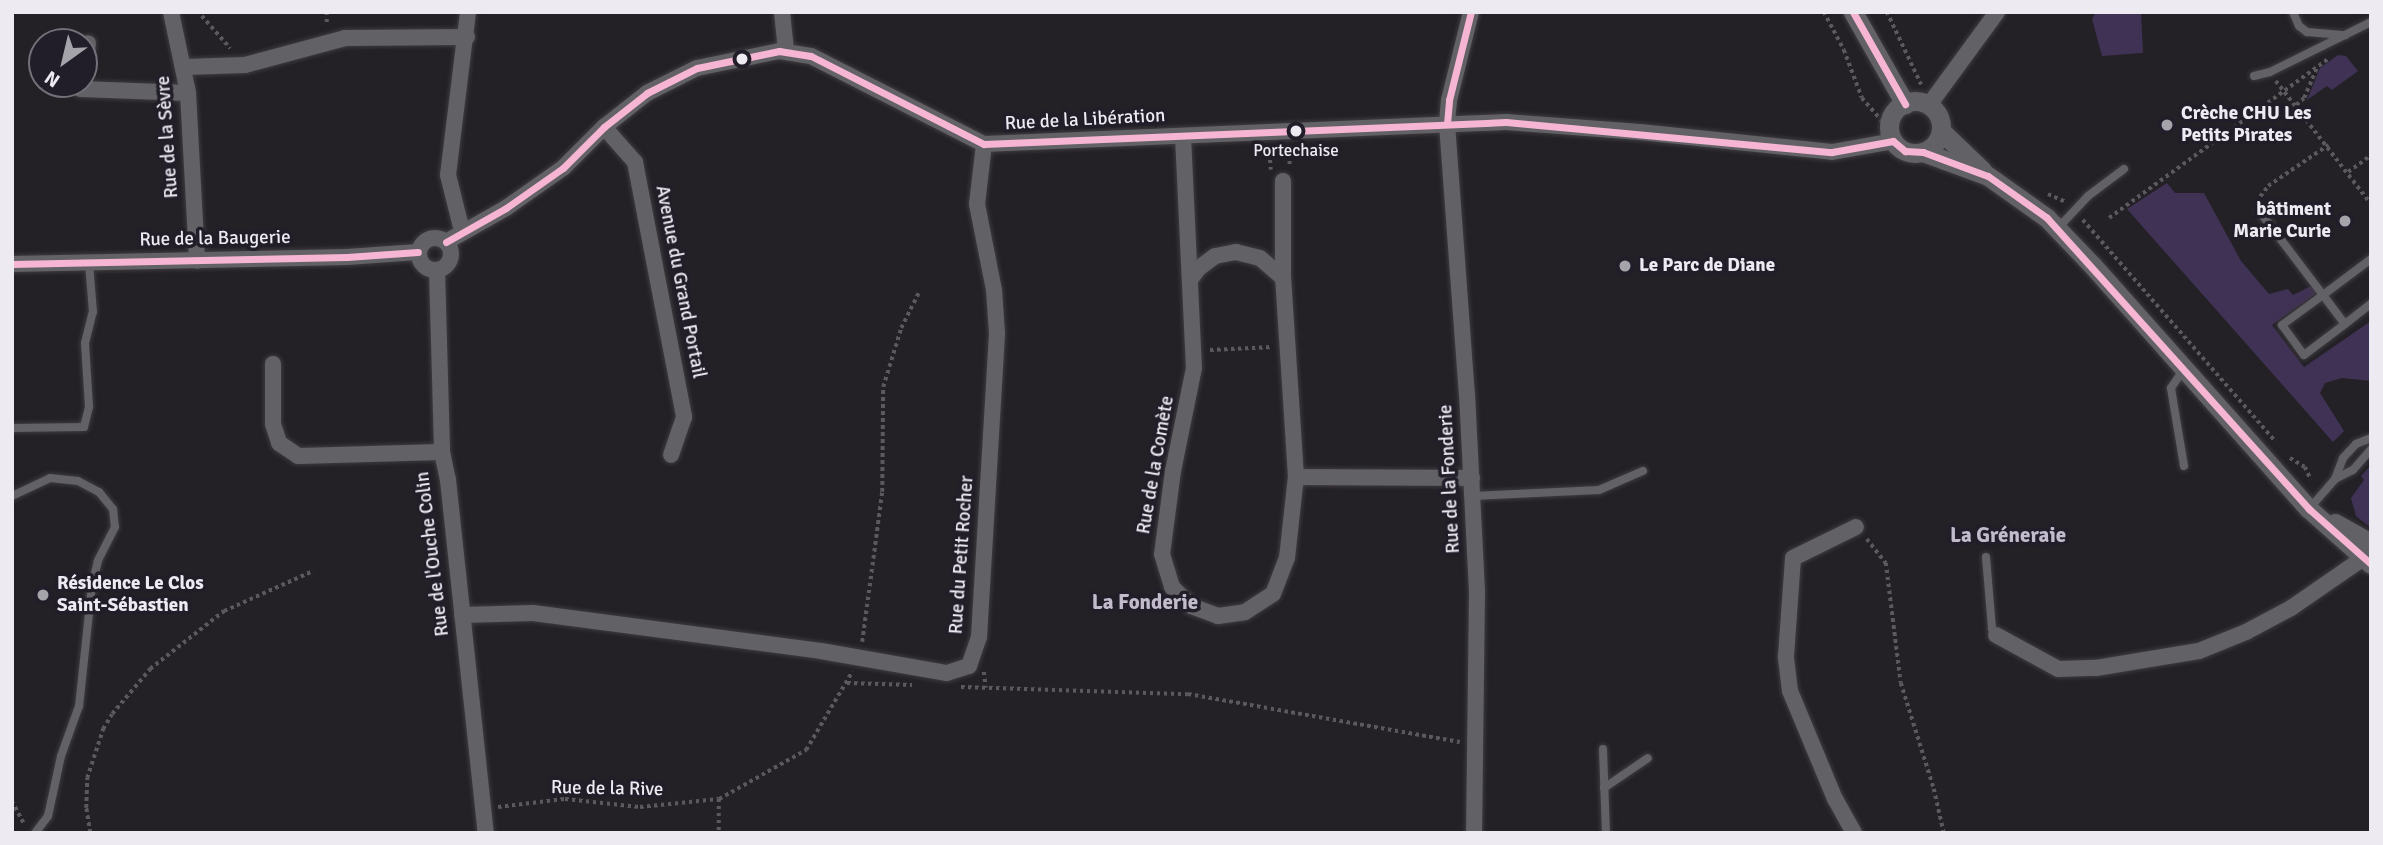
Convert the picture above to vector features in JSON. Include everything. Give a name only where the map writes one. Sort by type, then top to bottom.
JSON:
[{"type":"street","name":"Rue de la Sèvre","points":[[171,12],[185,68],[188,93],[198,261]]},
{"type":"street","points":[[462,231],[448,175],[468,12]]},
{"type":"street","points":[[446,242],[506,208],[563,168],[604,127],[647,93],[669,80],[720,62],[786,51],[782,12]]},
{"type":"street","name":"Rue de la Fonderie","points":[[1471,12],[1451,91],[1447,124],[1473,496],[1477,633],[1474,833]]},
{"type":"street","points":[[1853,12],[1905,104]]},
{"type":"street","points":[[1929,105],[1997,12]]},
{"type":"street","points":[[185,68],[245,65],[345,38],[467,37]]},
{"type":"street","name":"Rue de la Libération","points":[[786,51],[811,56],[984,144],[1506,122],[1640,132],[1832,152],[1892,136]]},
{"type":"street","points":[[98,90],[188,93]]},
{"type":"street","points":[[1988,176],[1923,152],[1905,151],[1892,136],[1893,115],[1905,104],[1918,101],[1929,105],[1938,115],[1941,131],[1988,176],[2025,200],[2057,229],[2309,509],[2368,555],[2291,608],[2246,632],[2199,651],[2137,663],[2058,669],[1996,635]]},
{"type":"street","name":"Avenue du Grand Portail","points":[[604,127],[635,162],[684,417],[671,455]]},
{"type":"street","points":[[1923,152],[1934,145],[1941,131]]},
{"type":"street","name":"Rue de la Comète","points":[[1182,136],[1194,368],[1173,471],[1162,554],[1172,587],[1191,606],[1218,615],[1245,612],[1273,594],[1287,558],[1297,477],[1283,278],[1283,181]]},
{"type":"street","name":"Rue du Petit Rocher","points":[[462,615],[533,613],[859,658],[947,673],[969,666],[977,650],[997,333],[994,290],[977,204],[984,144]]},
{"type":"street","points":[[432,237],[446,242],[451,251],[450,261],[437,270],[424,266],[418,252],[422,242],[432,237]]},
{"type":"street","name":"Rue de la Baugerie","points":[[12,264],[347,257],[418,252]]},
{"type":"street","points":[[1191,280],[1198,269],[1215,256],[1236,252],[1260,258],[1283,278]]},
{"type":"street","name":"Rue de l'Ouche Colin","points":[[437,270],[442,453],[448,480],[486,833]]},
{"type":"street","points":[[272,365],[273,424],[279,443],[298,456],[442,453]]},
{"type":"street","points":[[1297,477],[1472,478]]},
{"type":"street","points":[[1854,833],[1835,799],[1790,691],[1786,656],[1793,558],[1856,527]]},
{"type":"lane","points":[[2293,12],[2299,26],[2307,32],[2348,35]]},
{"type":"lane","points":[[2254,76],[2270,72],[2371,22]]},
{"type":"lane","points":[[2057,229],[2088,196],[2124,169]]},
{"type":"lane","points":[[2260,212],[2345,324]]},
{"type":"lane","points":[[2371,259],[2282,325],[2304,355],[2371,304]]},
{"type":"lane","points":[[12,428],[85,426],[89,407],[85,343],[93,312],[89,263]]},
{"type":"lane","points":[[2184,466],[2171,388],[2185,369]]},
{"type":"lane","points":[[2309,509],[2335,479],[2343,458],[2356,444],[2371,438]]},
{"type":"lane","points":[[2335,479],[2353,470],[2371,449]]},
{"type":"lane","points":[[1473,496],[1599,490],[1643,471]]},
{"type":"lane","points":[[12,495],[50,478],[78,481],[99,492],[113,509],[115,527],[98,561],[92,585],[79,706],[61,756],[48,816],[35,833]]},
{"type":"lane","points":[[1986,557],[1992,629],[1996,635]]},
{"type":"lane","points":[[1603,749],[1606,833]]},
{"type":"lane","points":[[1604,788],[1648,758]]},
{"type":"path","points":[[1824,12],[1844,50],[1862,98],[1892,136]]},
{"type":"path","points":[[1886,12],[1914,68]]},
{"type":"path","points":[[202,13],[245,65]]},
{"type":"path","points":[[2109,218],[2335,54],[2348,35]]},
{"type":"path","points":[[2296,105],[2304,98],[2318,67]]},
{"type":"path","points":[[2270,72],[2371,204]]},
{"type":"path","points":[[1268,132],[1272,178],[1283,181],[1291,178],[1287,131]]},
{"type":"path","points":[[2260,212],[2256,203],[2259,195],[2328,145]]},
{"type":"path","points":[[2348,172],[2371,155]]},
{"type":"path","points":[[859,658],[882,492],[883,387],[901,328],[919,292]]},
{"type":"path","points":[[1194,350],[1288,346]]},
{"type":"path","points":[[2288,457],[2305,467],[2311,480]]},
{"type":"path","points":[[1856,527],[1886,564],[1900,683],[1934,789],[1944,833]]},
{"type":"path","points":[[90,833],[86,808],[87,778],[103,729],[150,668],[225,611],[313,571]]},
{"type":"path","points":[[986,688],[987,675]]},
{"type":"path","name":"Rue de la Rive","points":[[484,808],[565,799],[640,807],[719,799],[806,750],[847,683],[917,685]]},
{"type":"path","points":[[958,687],[1188,694],[1474,744]]},
{"type":"path","points":[[719,799],[719,833]]},
{"type":"path","points":[[12,801],[29,833]]},
{"type":"path","points":[[12,818],[20,817]]},
{"type":"shaded area","points":[[2096,12],[2141,12],[2143,53],[2102,56],[2092,19]]},
{"type":"shaded area","points":[[2338,55],[2346,56],[2358,71],[2332,90],[2327,86],[2307,100],[2320,68]]},
{"type":"shaded area","points":[[2167,183],[2175,193],[2204,193],[2241,261],[2269,294],[2288,289],[2293,295],[2311,286],[2317,293],[2272,325],[2304,367],[2371,321],[2371,381],[2342,378],[2325,383],[2320,393],[2344,431],[2333,442],[2127,209]]},
{"type":"shaded area","points":[[2371,465],[2371,528],[2356,516],[2351,498],[2364,480],[2361,476]]},
{"type":"transit line","points":[[1447,124],[1449,100],[1471,12]]},
{"type":"transit line","points":[[1853,12],[1905,104]]},
{"type":"transit line","points":[[446,242],[506,208],[563,168],[604,127],[647,93],[697,68],[779,51],[811,56],[984,144],[1506,122],[1832,152],[1893,141]]},
{"type":"transit line","points":[[1893,141],[1905,151],[1923,152],[1988,176],[2047,218],[2309,509],[2371,564]]},
{"type":"transit line","points":[[12,264],[347,257],[418,252]]},
{"type":"place","name":"Crèche CHU Les Petits Pirates","points":[[2167,125]]},
{"type":"place","name":"Portechaise","points":[[1296,131]]},
{"type":"place","name":"bâtiment Marie Curie","points":[[2345,221]]},
{"type":"place","name":"Le Parc de Diane","points":[[1625,266]]},
{"type":"place","name":"Résidence Le Clos Saint-Sébastien","points":[[43,595]]},
{"type":"district","name":"La Gréneraie","points":[[2008,535]]},
{"type":"district","name":"La Fonderie","points":[[1145,602]]}]
